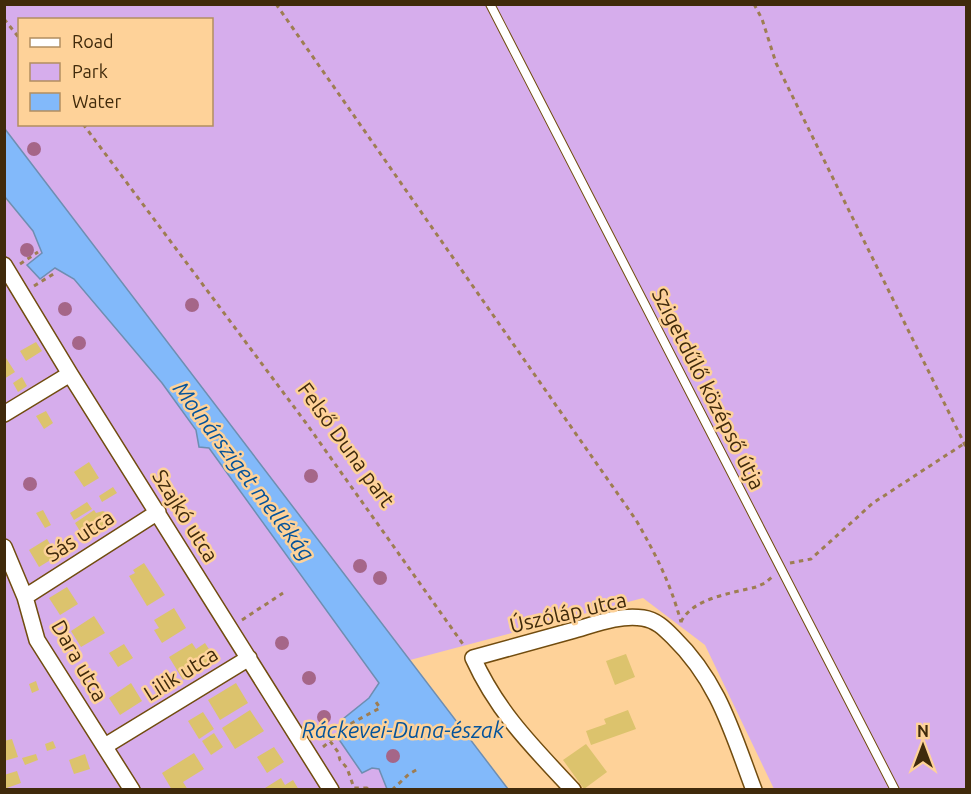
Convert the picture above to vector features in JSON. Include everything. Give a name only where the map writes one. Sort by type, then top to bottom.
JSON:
[{"type":"street","name":"Szajkó utca","points":[[10,265],[70,374],[331,789]]},
{"type":"street","points":[[4,414],[70,374]]},
{"type":"street","name":"Sás utca","points":[[25,597],[158,512]]},
{"type":"street","name":"Dara utca","points":[[4,547],[25,597],[37,640],[132,789]]},
{"type":"street","name":"Úszóláp utca","points":[[473,658],[606,621],[630,617],[654,621],[681,645],[713,686],[754,789]]},
{"type":"street","name":"Lilik utca","points":[[105,746],[249,658]]},
{"type":"street","points":[[473,658],[490,692],[515,728],[573,789]]},
{"type":"lane","name":"Szigetdűlő középső útja","points":[[490,4],[895,789]]},
{"type":"path","points":[[276,4],[636,520],[668,579],[681,622],[681,645]]},
{"type":"path","points":[[681,622],[689,609],[700,603],[765,583],[771,577],[777,564],[811,559],[873,503],[966,445],[776,63],[762,19],[754,4]]},
{"type":"path","points":[[4,19],[18,36]]},
{"type":"path","name":"Felső Duna part","points":[[84,126],[306,423],[473,658]]},
{"type":"path","points":[[10,265],[38,252]]},
{"type":"path","points":[[36,284],[55,273]]},
{"type":"path","points":[[230,628],[283,593]]},
{"type":"path","points":[[310,756],[352,723],[380,708],[376,702]]},
{"type":"path","points":[[330,741],[347,768],[354,788],[369,789]]},
{"type":"path","points":[[392,789],[408,774],[418,769]]},
{"type":"green space","points":[[5,5],[966,5],[966,789],[774,789],[705,645],[643,598],[410,660],[5,129]]},
{"type":"green space","points":[[4,197],[33,231],[42,253],[27,265],[55,268],[74,279],[162,382],[196,430],[199,447],[209,448],[379,683],[370,698],[450,789],[5,789]]},
{"type":"water","name":"Ráckevei-Duna-észak","points":[[5,129],[508,789],[387,789],[379,769],[372,768],[362,773],[338,738],[343,719],[369,698],[379,683],[209,448],[199,447],[196,430],[162,383],[74,279],[55,268],[40,279],[27,265],[42,253],[33,231],[5,197]]},
{"type":"building","points":[[36,342],[42,351],[26,361],[20,351]]},
{"type":"building","points":[[6,358],[15,372],[4,379],[4,359]]},
{"type":"building","points":[[22,377],[27,386],[18,392],[13,383]]},
{"type":"building","points":[[46,411],[53,423],[44,429],[36,416]]},
{"type":"building","points":[[89,462],[99,478],[84,487],[74,472]]},
{"type":"building","points":[[113,487],[117,493],[102,502],[99,496]]},
{"type":"building","points":[[87,502],[92,509],[74,520],[70,513]]},
{"type":"building","points":[[43,510],[51,525],[45,528],[36,513]]},
{"type":"building","points":[[94,510],[96,513],[103,511],[107,513],[109,520],[104,526],[106,529],[86,541],[75,523]]},
{"type":"building","points":[[47,539],[57,556],[39,567],[29,550]]},
{"type":"building","points":[[144,563],[165,595],[147,606],[129,576],[135,573],[133,570]]},
{"type":"building","points":[[67,587],[78,604],[60,615],[49,598]]},
{"type":"building","points":[[174,608],[186,628],[162,643],[154,630],[159,628],[154,620]]},
{"type":"building","points":[[94,616],[105,633],[81,647],[71,631]]},
{"type":"building","points":[[192,643],[196,649],[205,643],[216,660],[183,680],[169,657]]},
{"type":"building","points":[[124,644],[133,658],[118,667],[109,653]]},
{"type":"building","points":[[626,654],[635,677],[615,685],[606,661]]},
{"type":"building","points":[[36,681],[39,690],[32,693],[29,684]]},
{"type":"building","points":[[131,683],[142,701],[120,715],[109,698]]},
{"type":"building","points":[[236,683],[248,703],[220,720],[208,700]]},
{"type":"building","points":[[250,710],[264,731],[235,749],[222,728]]},
{"type":"building","points":[[628,710],[636,729],[591,745],[586,731],[606,724],[604,719]]},
{"type":"building","points":[[203,712],[214,729],[199,739],[188,721]]},
{"type":"building","points":[[214,733],[223,747],[211,755],[202,741]]},
{"type":"building","points":[[12,739],[18,757],[4,761],[4,741]]},
{"type":"building","points":[[53,741],[56,748],[47,751],[45,744]]},
{"type":"building","points":[[586,744],[607,772],[584,789],[563,760]]},
{"type":"building","points":[[274,747],[284,762],[267,773],[257,757]]},
{"type":"building","points":[[194,753],[204,769],[183,782],[188,790],[172,790],[162,773]]},
{"type":"building","points":[[36,754],[38,760],[25,765],[22,758]]},
{"type":"building","points":[[85,754],[90,769],[74,774],[69,760]]},
{"type":"building","points":[[17,771],[21,783],[4,789],[4,775]]},
{"type":"building","points":[[281,778],[285,785],[293,780],[299,790],[266,790],[265,788]]},
{"type":"water label","name":"Molnársziget mellékág","points":[[244,471]]}]
